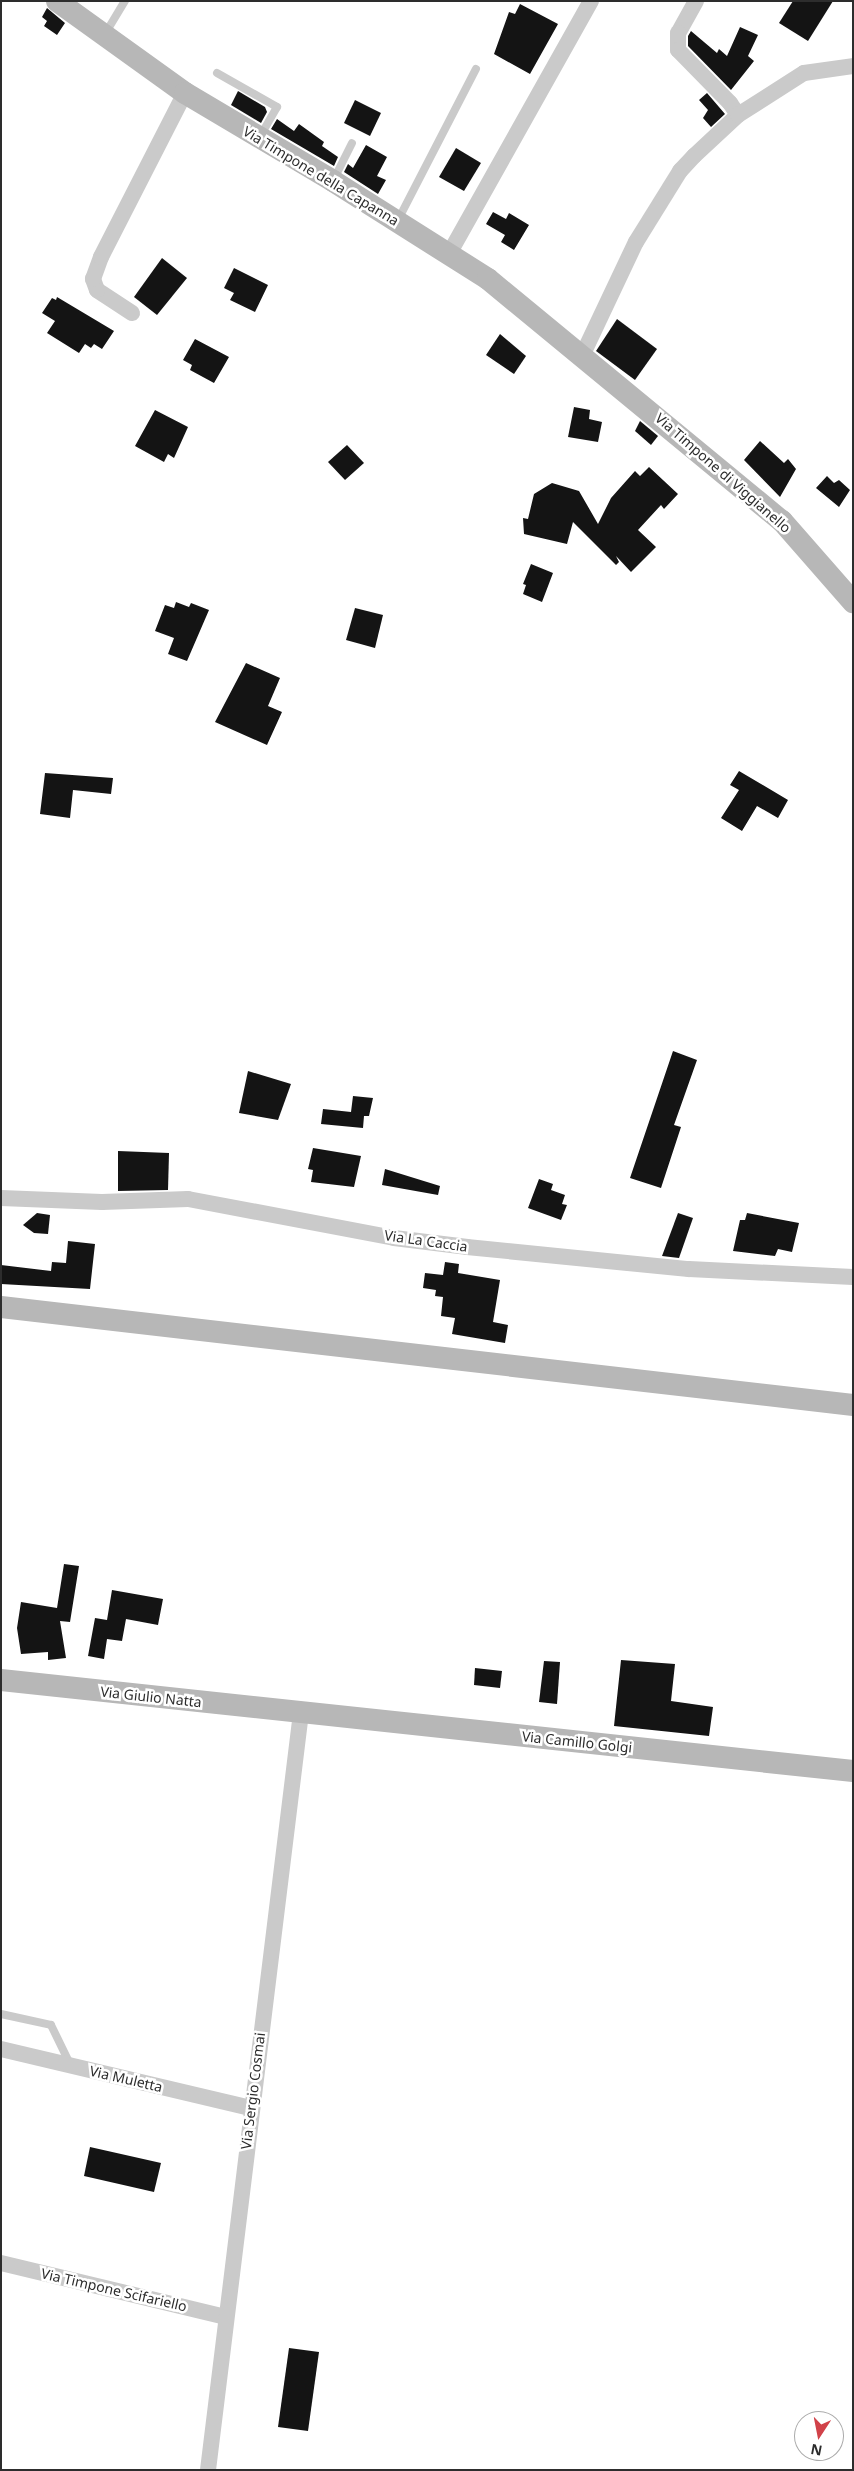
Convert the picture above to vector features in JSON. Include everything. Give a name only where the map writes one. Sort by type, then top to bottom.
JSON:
[{"type":"street","name":"Via Timpone della Capanna","points":[[57,1],[185,93],[333,181],[488,279],[582,356]]},
{"type":"street","points":[[448,254],[591,1]]},
{"type":"street","points":[[696,1],[678,33],[678,50],[730,103],[738,115]]},
{"type":"street","points":[[582,356],[636,242],[680,171],[738,115],[804,73],[853,66]]},
{"type":"street","points":[[132,313],[97,290],[93,279],[101,258],[185,93]]},
{"type":"street","name":"Via Timpone di Viggianello","points":[[582,356],[782,521],[853,602]]},
{"type":"street","name":"Via La Caccia","points":[[1,1198],[102,1202],[188,1199],[394,1238],[467,1247],[689,1270],[853,1277]]},
{"type":"street","points":[[1,1307],[853,1405]]},
{"type":"street","name":"Via Giulio Natta","points":[[1,1680],[301,1713]]},
{"type":"street","name":"Via Camillo Golgi","points":[[301,1713],[853,1771]]},
{"type":"street","name":"Via Sergio Cosmai","points":[[208,2470],[301,1713]]},
{"type":"street","name":"Via Muletta","points":[[1,2049],[251,2108]]},
{"type":"street","name":"Via Timpone Scifariello","points":[[1,2263],[226,2317]]},
{"type":"lane","points":[[105,34],[125,1]]},
{"type":"lane","points":[[398,222],[476,69]]},
{"type":"lane","points":[[216,73],[276,107],[259,138]]},
{"type":"lane","points":[[333,181],[352,143]]},
{"type":"lane","points":[[1,2014],[51,2025],[71,2066]]},
{"type":"building","points":[[793,1],[833,1],[808,41],[779,23]]},
{"type":"building","points":[[520,4],[558,24],[530,74],[494,54],[509,12],[515,14]]},
{"type":"building","points":[[47,8],[65,23],[57,35],[44,26],[47,21],[42,17]]},
{"type":"building","points":[[740,27],[758,35],[748,56],[754,61],[731,90],[688,46],[688,36],[691,31],[717,53],[719,49],[727,56]]},
{"type":"building","points":[[238,91],[265,107],[267,112],[261,123],[231,105]]},
{"type":"building","points":[[707,93],[725,114],[711,127],[703,118],[708,110],[699,100]]},
{"type":"building","points":[[355,100],[381,113],[370,136],[344,123]]},
{"type":"building","points":[[277,119],[294,131],[299,124],[324,142],[322,146],[338,157],[334,166],[271,129]]},
{"type":"building","points":[[366,145],[387,157],[377,176],[386,180],[378,194],[344,172],[348,164],[353,168]]},
{"type":"building","points":[[456,148],[481,163],[464,191],[439,177]]},
{"type":"building","points":[[493,212],[506,219],[509,213],[529,225],[514,250],[501,242],[505,235],[486,224]]},
{"type":"building","points":[[162,258],[187,278],[157,315],[134,297]]},
{"type":"building","points":[[234,268],[268,285],[255,312],[230,300],[234,293],[224,288]]},
{"type":"building","points":[[57,297],[114,331],[102,349],[94,344],[91,348],[85,344],[79,353],[47,333],[55,321],[42,313],[52,298],[56,300]]},
{"type":"building","points":[[617,319],[657,349],[635,380],[596,351]]},
{"type":"building","points":[[500,334],[526,356],[514,374],[486,355]]},
{"type":"building","points":[[195,339],[229,357],[214,383],[190,370],[192,365],[183,360]]},
{"type":"building","points":[[574,407],[590,410],[589,419],[602,422],[598,442],[568,437]]},
{"type":"building","points":[[155,410],[188,427],[174,458],[168,454],[164,462],[135,446]]},
{"type":"building","points":[[640,421],[658,436],[651,445],[635,431]]},
{"type":"building","points":[[760,441],[784,463],[788,459],[796,469],[780,497],[744,460]]},
{"type":"building","points":[[347,445],[364,463],[345,480],[328,462]]},
{"type":"building","points":[[649,467],[678,494],[664,509],[661,505],[638,530],[656,547],[631,572],[616,556],[619,562],[616,565],[573,522],[567,544],[524,534],[523,518],[528,519],[534,494],[552,483],[579,491],[598,524],[611,498],[635,471],[640,476]]},
{"type":"building","points":[[827,476],[834,483],[839,480],[850,490],[839,507],[816,488]]},
{"type":"building","points":[[531,564],[553,573],[542,602],[523,594],[526,585],[523,584]]},
{"type":"building","points":[[176,602],[189,607],[191,603],[209,610],[187,661],[168,654],[174,638],[155,631],[165,605],[174,608]]},
{"type":"building","points":[[355,608],[383,615],[375,648],[346,640]]},
{"type":"building","points":[[246,663],[280,678],[268,706],[282,712],[267,745],[215,722]]},
{"type":"building","points":[[739,771],[788,800],[778,818],[757,806],[742,831],[721,818],[739,790],[730,785]]},
{"type":"building","points":[[45,773],[113,778],[111,794],[73,790],[70,818],[40,814]]},
{"type":"building","points":[[673,1051],[697,1060],[674,1125],[681,1127],[661,1188],[630,1178]]},
{"type":"building","points":[[248,1071],[291,1084],[278,1120],[239,1113]]},
{"type":"building","points":[[353,1096],[373,1098],[369,1116],[364,1116],[363,1128],[321,1124],[323,1109],[351,1112]]},
{"type":"building","points":[[313,1148],[361,1156],[354,1187],[311,1182],[313,1170],[308,1169]]},
{"type":"building","points":[[118,1151],[169,1153],[168,1190],[118,1191]]},
{"type":"building","points":[[385,1169],[440,1186],[438,1195],[382,1185]]},
{"type":"building","points":[[539,1179],[553,1184],[551,1190],[565,1195],[562,1204],[567,1205],[561,1220],[528,1208]]},
{"type":"building","points":[[37,1213],[50,1215],[48,1234],[34,1233],[23,1225]]},
{"type":"building","points":[[678,1213],[693,1218],[679,1258],[662,1256]]},
{"type":"building","points":[[747,1213],[799,1223],[792,1252],[778,1249],[775,1256],[733,1251],[740,1220],[745,1220]]},
{"type":"building","points":[[68,1241],[95,1244],[90,1289],[1,1284],[1,1265],[51,1271],[52,1262],[66,1263]]},
{"type":"building","points":[[445,1262],[459,1264],[458,1273],[500,1280],[493,1322],[508,1325],[505,1343],[452,1334],[455,1318],[441,1316],[443,1297],[435,1296],[436,1290],[423,1288],[425,1273],[443,1275]]},
{"type":"building","points":[[64,1564],[79,1566],[70,1622],[60,1621],[66,1658],[48,1660],[48,1652],[21,1654],[17,1628],[21,1602],[57,1608]]},
{"type":"building","points":[[112,1590],[163,1599],[158,1625],[126,1619],[122,1641],[107,1639],[104,1659],[88,1656],[95,1618],[107,1620]]},
{"type":"building","points":[[621,1660],[675,1664],[671,1701],[713,1707],[709,1736],[614,1726]]},
{"type":"building","points":[[544,1661],[560,1662],[557,1704],[539,1702]]},
{"type":"building","points":[[475,1668],[502,1671],[500,1688],[474,1685]]},
{"type":"building","points":[[90,2147],[161,2163],[154,2192],[84,2176]]},
{"type":"building","points":[[289,2348],[319,2352],[308,2431],[278,2427]]}]
